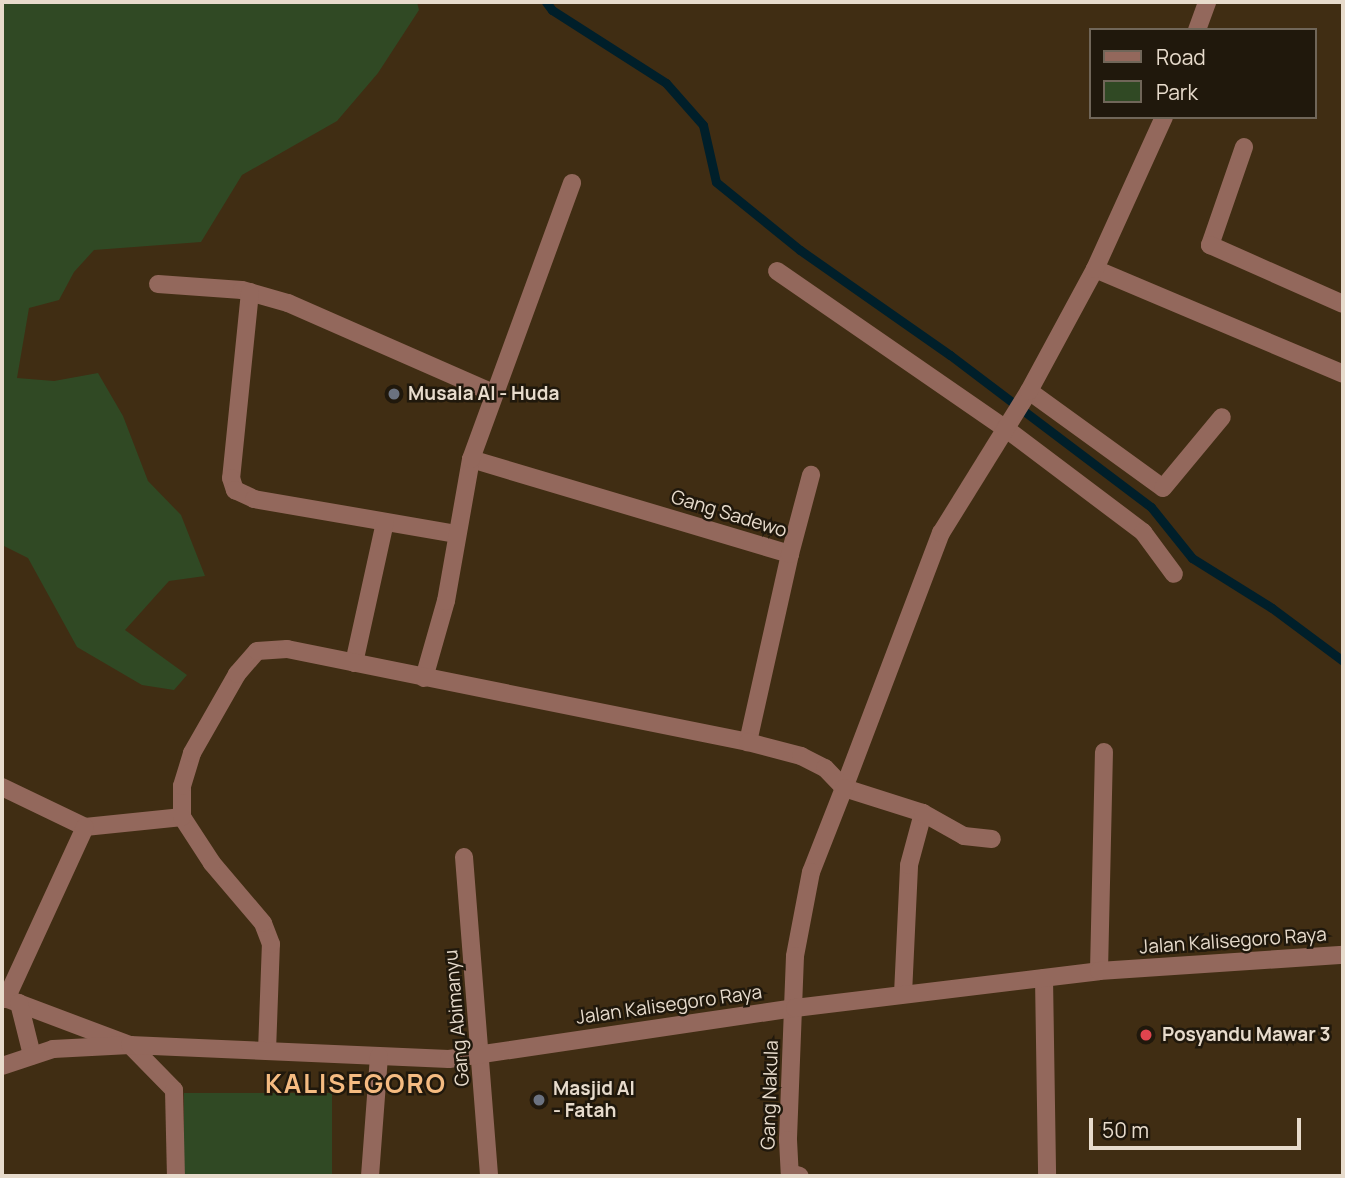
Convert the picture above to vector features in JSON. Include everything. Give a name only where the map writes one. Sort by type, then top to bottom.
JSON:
[{"type":"street","points":[[1198,28],[1207,2]]},
{"type":"street","points":[[795,1008],[795,956],[802,907],[941,533],[1026,395],[1095,270],[1163,119]]},
{"type":"street","points":[[1244,147],[1210,246],[1343,304]]},
{"type":"street","points":[[424,678],[446,601],[471,459],[572,183]]},
{"type":"street","points":[[1095,270],[1343,374]]},
{"type":"street","points":[[777,271],[1006,427],[1143,532],[1174,574]]},
{"type":"street","points":[[158,284],[250,292],[288,303],[493,393]]},
{"type":"street","points":[[250,292],[231,478],[235,490],[254,499],[457,534]]},
{"type":"street","points":[[1026,395],[1163,488],[1222,417]]},
{"type":"street","name":"Gang Sadewo","points":[[471,459],[790,554],[748,742]]},
{"type":"street","points":[[790,554],[811,475]]},
{"type":"street","points":[[354,663],[385,522]]},
{"type":"street","points":[[267,1051],[271,944],[263,923],[212,863],[181,817],[183,786],[192,753],[237,674],[257,651],[287,649],[748,742],[813,762],[844,788],[923,813],[964,836],[992,839]]},
{"type":"street","points":[[1099,971],[1104,752]]},
{"type":"street","points":[[2,787],[85,827],[181,817]]},
{"type":"street","points":[[903,994],[909,865],[923,813]]},
{"type":"street","points":[[32,1055],[9,1000],[85,827]]},
{"type":"street","name":"Gang Abimanyu","points":[[464,857],[483,1054],[489,1176]]},
{"type":"street","name":"Jalan Kalisegoro Raya","points":[[2,1066],[32,1055],[64,1048],[130,1045],[449,1059],[795,1008],[1099,971],[1343,955]]},
{"type":"street","points":[[1044,978],[1048,1176]]},
{"type":"street","points":[[9,1000],[130,1045],[174,1090],[176,1176]]},
{"type":"street","name":"Gang Nakula","points":[[795,1008],[788,1160],[790,1173],[800,1176]]},
{"type":"street","points":[[370,1176],[380,1056]]},
{"type":"green space","points":[[2,2],[417,2],[419,10],[378,73],[337,121],[242,175],[201,242],[94,250],[74,272],[59,300],[29,308],[17,378],[54,381],[98,373],[123,416],[148,481],[181,515],[205,576],[169,581],[125,630],[187,675],[174,690],[142,685],[77,647],[28,558],[2,545]]},
{"type":"green space","points":[[184,1093],[332,1093],[332,1176],[184,1176]]},
{"type":"waterway","points":[[546,2],[552,10],[666,83],[703,125],[716,182],[800,250],[950,355],[1151,507],[1192,558],[1272,608],[1343,661]]},
{"type":"place","name":"Musala Al - Huda","points":[[394,394]]},
{"type":"place","name":"Posyandu Mawar 3","points":[[1146,1035]]},
{"type":"place","name":"Masjid Al - Fatah","points":[[539,1100]]},
{"type":"district","name":"KALISEGORO","points":[[356,1084]]}]
